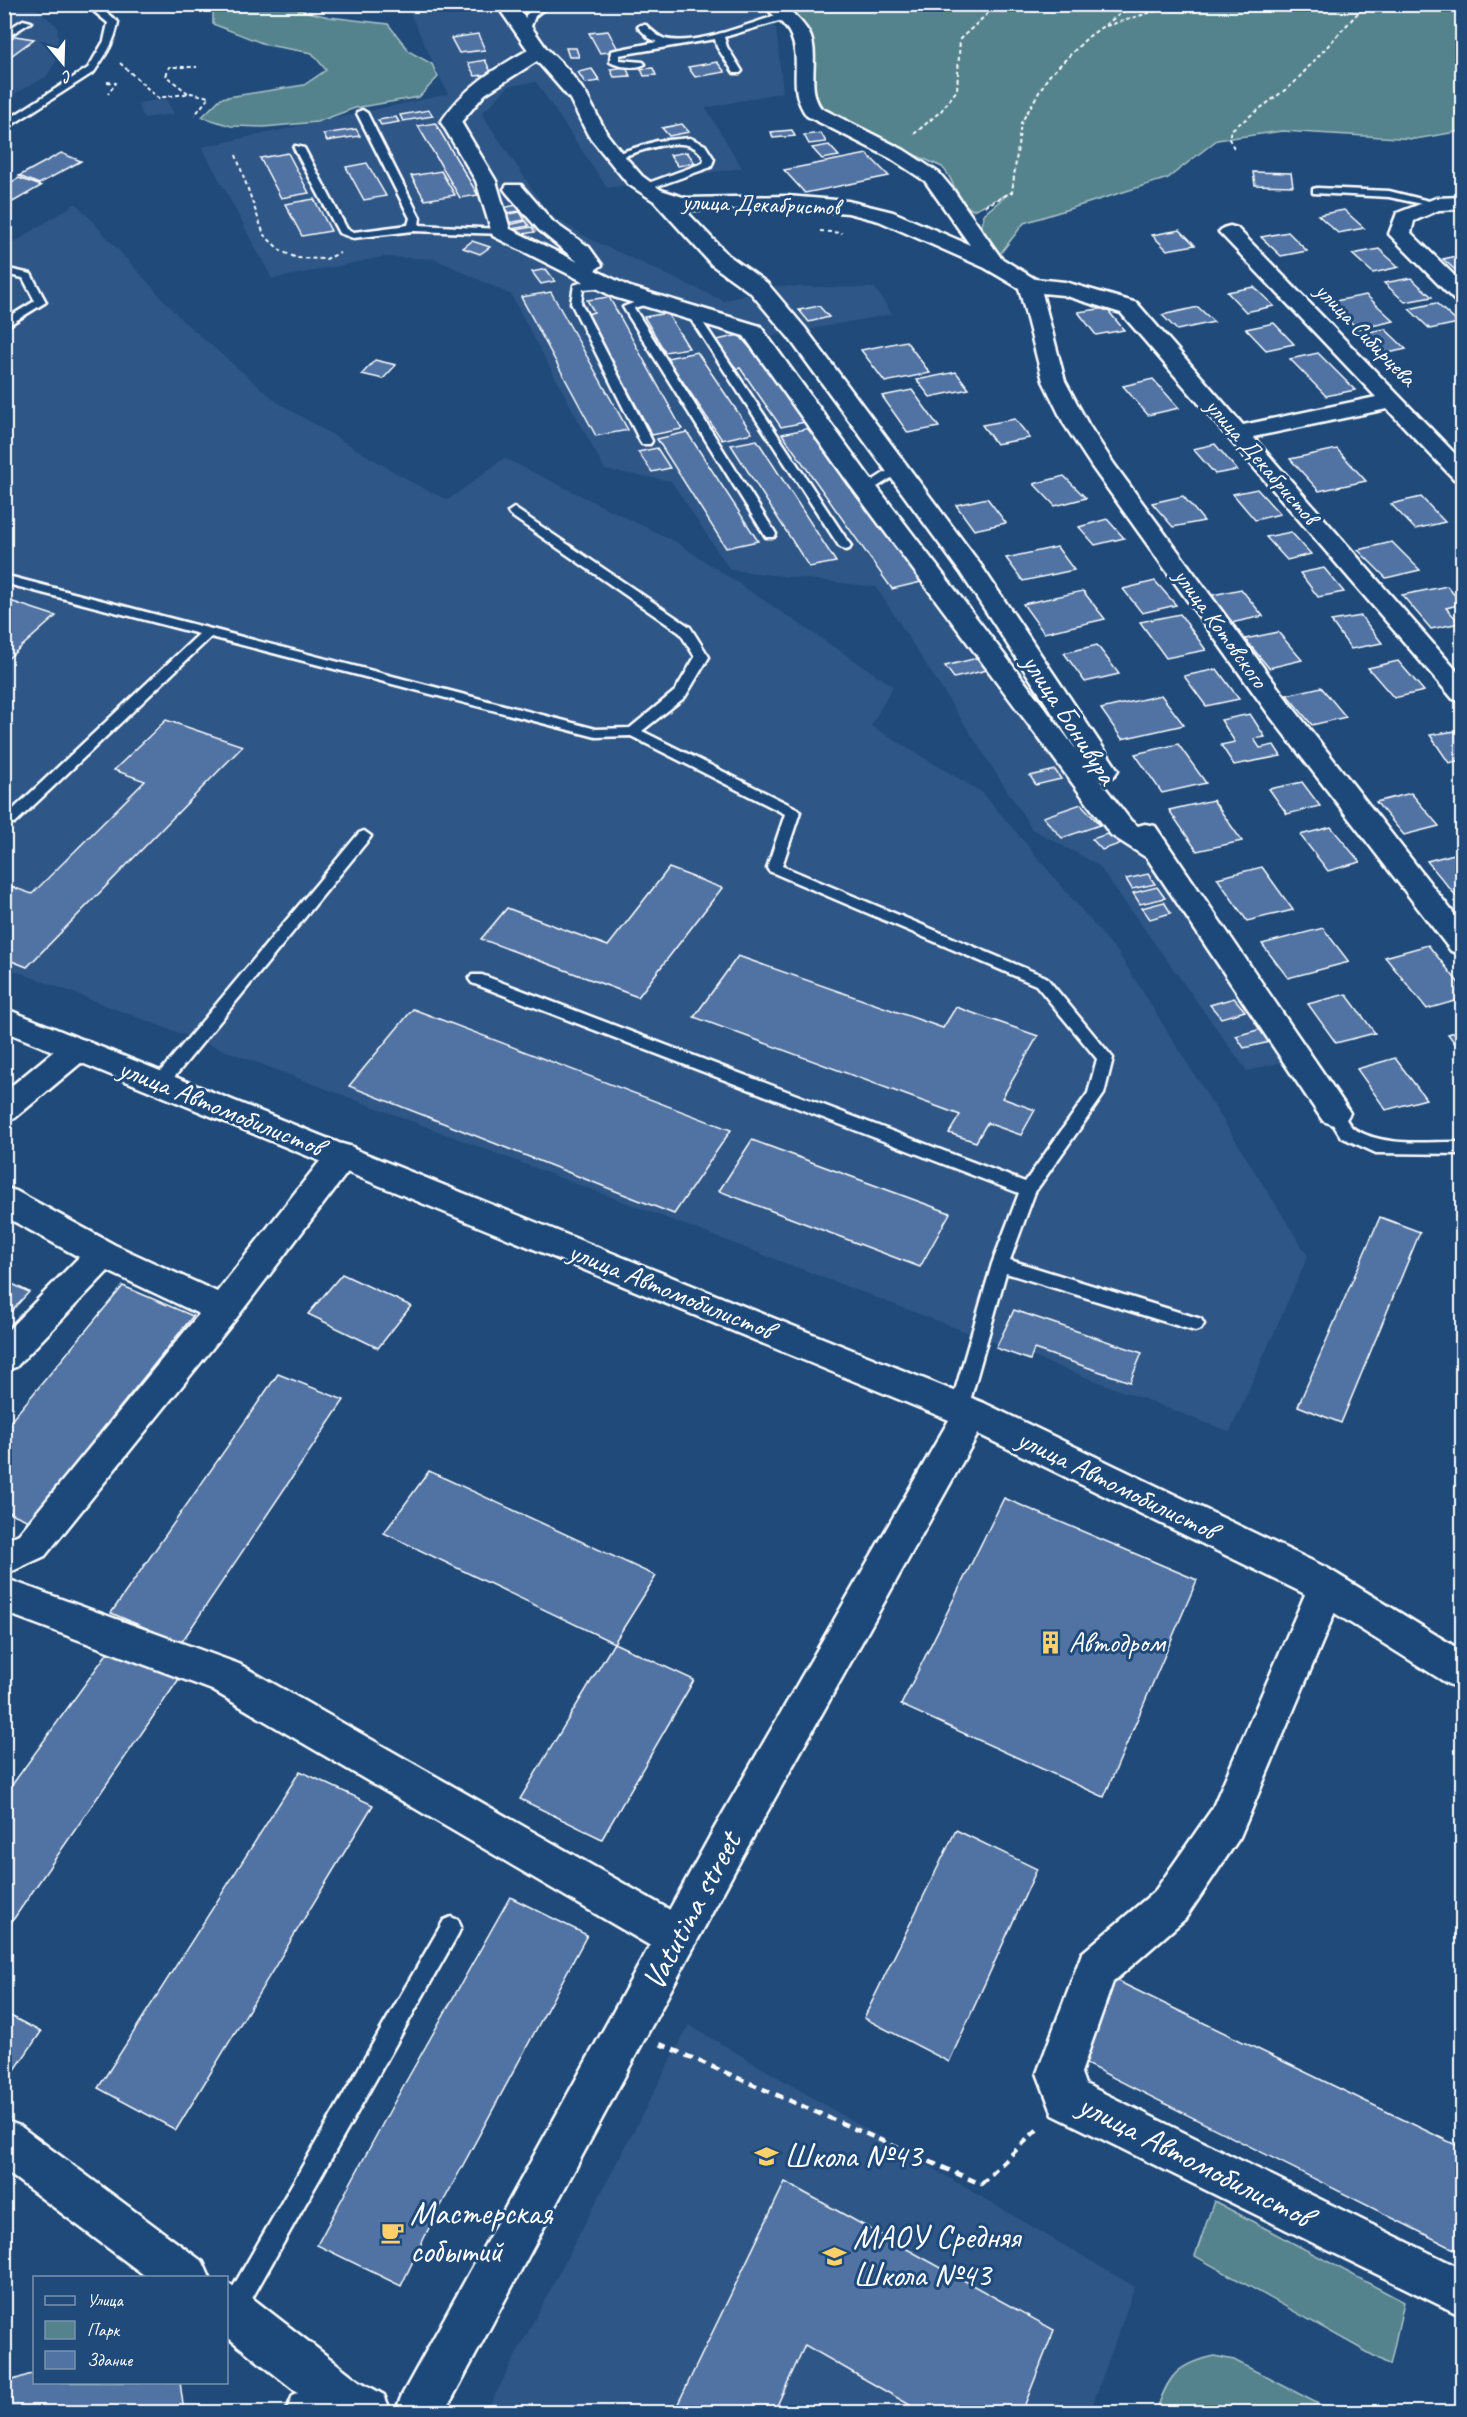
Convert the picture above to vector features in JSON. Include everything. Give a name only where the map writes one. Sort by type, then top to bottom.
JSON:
[{"type":"street","name":"улица Декабристов","points":[[505,4],[539,52],[561,74],[579,98],[598,135],[614,156],[720,260],[759,288],[797,333]]},
{"type":"street","points":[[779,10],[796,28],[802,40],[803,82],[810,108],[821,117],[897,154],[923,171],[938,184],[993,263]]},
{"type":"street","points":[[539,52],[476,91],[459,108],[451,123],[486,181],[500,232],[611,290],[752,331],[865,489],[1121,828],[1157,851]]},
{"type":"street","points":[[514,189],[546,225],[581,252],[611,290]]},
{"type":"street","name":"улица Декабристов","points":[[653,193],[692,204],[787,202],[848,207],[886,216],[993,263],[1029,285],[1065,289],[1129,308],[1462,693]]},
{"type":"street","points":[[1462,203],[1436,204],[1404,217],[1400,234],[1462,295]]},
{"type":"street","name":"улица Сибирцева","points":[[1230,232],[1462,474]]},
{"type":"street","name":"улица Котовского","points":[[1029,285],[1054,381],[1104,467],[1280,710],[1462,944]]},
{"type":"street","name":"улица Бонивура","points":[[797,333],[971,569],[1157,851],[1334,1113]]},
{"type":"street","points":[[1238,433],[1392,401]]},
{"type":"street","name":"улица Автомобилистов","points":[[4,1019],[965,1411],[1162,1505],[1326,1588],[1462,1672]]},
{"type":"street","points":[[4,1110],[77,1049]]},
{"type":"street","points":[[4,1559],[32,1545],[223,1310],[342,1155]]},
{"type":"street","points":[[4,1200],[103,1254],[223,1310]]},
{"type":"street","points":[[4,1357],[103,1254]]},
{"type":"street","name":"Vatutina street","points":[[419,2412],[676,1937],[965,1411]]},
{"type":"street","name":"улица Автомобилистов","points":[[1326,1588],[1226,1823],[1170,1905],[1097,1968],[1059,2073],[1069,2099],[1462,2292]]},
{"type":"street","points":[[4,1595],[225,1677],[676,1937]]},
{"type":"street","points":[[4,2142],[186,2276]]},
{"type":"street","points":[[229,2309],[340,2408]]},
{"type":"lane","points":[[4,127],[91,70],[112,36],[113,22],[89,4]]},
{"type":"lane","points":[[525,32],[531,15],[546,4]]},
{"type":"lane","points":[[640,64],[615,62],[614,53],[674,42],[694,42],[719,36],[779,10]]},
{"type":"lane","points":[[4,36],[26,22]]},
{"type":"lane","points":[[643,27],[653,38],[674,42]]},
{"type":"lane","points":[[719,36],[722,47],[737,71]]},
{"type":"lane","points":[[362,113],[415,218],[413,228]]},
{"type":"lane","points":[[614,156],[680,141],[699,144],[710,159],[707,165],[653,193]]},
{"type":"lane","points":[[298,148],[343,231],[353,235],[413,228],[500,232]]},
{"type":"lane","points":[[1317,191],[1389,194],[1436,204]]},
{"type":"lane","points":[[4,272],[27,276],[41,303],[4,325]]},
{"type":"lane","points":[[611,290],[586,284],[578,287],[576,303],[645,441]]},
{"type":"lane","points":[[649,300],[628,307],[770,534]]},
{"type":"lane","points":[[691,312],[844,546]]},
{"type":"lane","points":[[865,489],[897,469]]},
{"type":"lane","points":[[514,512],[685,630],[702,657],[680,694],[633,732]]},
{"type":"lane","points":[[4,579],[596,733],[633,732],[793,812],[774,868],[1041,981],[1105,1058],[1096,1094],[1028,1190],[1000,1264],[965,1411]]},
{"type":"lane","points":[[10,820],[208,632]]},
{"type":"lane","points":[[161,1082],[364,836]]},
{"type":"lane","points":[[477,979],[1028,1190]]},
{"type":"lane","points":[[1334,1113],[1347,1133],[1376,1147],[1462,1148]]},
{"type":"lane","points":[[1000,1264],[1195,1324]]},
{"type":"lane","points":[[229,2309],[451,1927]]},
{"type":"path","points":[[914,135],[941,111],[957,90],[960,39],[998,4]]},
{"type":"path","points":[[968,226],[984,206],[1012,192],[1021,123],[1048,77],[1103,26],[1134,4]]},
{"type":"path","points":[[1103,26],[1148,15],[1178,4]]},
{"type":"path","points":[[1234,148],[1229,139],[1231,130],[1293,84],[1366,4]]},
{"type":"path","points":[[99,58],[118,61],[158,98],[188,93],[204,94],[209,98],[195,116]]},
{"type":"path","points":[[188,93],[166,76],[169,67],[197,67]]},
{"type":"path","points":[[236,155],[264,236],[280,251],[297,258],[326,259],[340,254],[343,241],[353,235]]},
{"type":"path","points":[[627,2029],[981,2184],[1069,2099]]},
{"type":"shaded area","points":[[23,4],[34,7],[57,26],[60,55],[46,77],[5,99],[5,6]]},
{"type":"shaded area","points":[[406,5],[759,5],[776,29],[783,92],[706,108],[742,168],[607,188],[536,82],[509,86],[482,114],[549,214],[590,239],[724,301],[773,286],[875,288],[892,314],[770,337],[1102,812],[1164,881],[1287,1061],[1247,1071],[1098,865],[1032,829],[876,587],[730,570],[671,481],[605,470],[511,295],[435,259],[384,257],[272,279],[202,147],[448,94]]},
{"type":"shaded area","points":[[166,99],[174,114],[144,118],[137,103]]},
{"type":"shaded area","points":[[76,203],[182,320],[277,402],[413,483],[448,500],[504,458],[676,542],[893,686],[871,726],[983,793],[1119,954],[1308,1256],[1230,1432],[5,967],[5,248]]},
{"type":"shaded area","name":"Школа №43","points":[[689,2025],[1135,2287],[1090,2412],[486,2412]]},
{"type":"green space","points":[[233,4],[279,5],[329,17],[388,24],[410,52],[432,64],[438,77],[419,97],[355,108],[317,122],[264,127],[231,126],[202,117],[221,98],[304,85],[326,70],[312,53],[267,45],[213,24],[213,9]]},
{"type":"green space","points":[[782,5],[1462,5],[1462,131],[1415,139],[1282,131],[1217,140],[1168,178],[1024,223],[993,263],[982,226],[984,214],[1008,194],[973,210],[959,196],[942,167],[866,133],[815,105],[810,39],[795,17]]},
{"type":"green space","points":[[1214,2201],[1404,2302],[1390,2365],[1195,2256]]},
{"type":"green space","points":[[1214,2356],[1234,2360],[1334,2412],[1156,2412],[1175,2374],[1191,2363]]},
{"type":"building","points":[[608,31],[619,51],[600,53],[589,33]]},
{"type":"building","points":[[478,34],[485,50],[459,53],[451,38]]},
{"type":"building","points":[[15,36],[34,39],[4,61],[4,44]]},
{"type":"building","points":[[566,48],[576,48],[579,57],[569,57]]},
{"type":"building","points":[[485,60],[492,74],[475,76],[468,63]]},
{"type":"building","points":[[717,62],[725,72],[695,77],[688,67]]},
{"type":"building","points":[[626,67],[630,76],[614,77],[610,69]]},
{"type":"building","points":[[653,68],[656,75],[644,76],[641,69]]},
{"type":"building","points":[[592,69],[600,81],[585,83],[578,72]]},
{"type":"building","points":[[429,110],[433,116],[403,121],[400,115]]},
{"type":"building","points":[[396,117],[399,122],[381,125],[378,120]]},
{"type":"building","points":[[435,123],[478,195],[460,198],[418,126]]},
{"type":"building","points":[[682,124],[689,132],[669,136],[662,128]]},
{"type":"building","points":[[356,129],[360,136],[327,141],[323,134]]},
{"type":"building","points":[[792,130],[795,136],[773,138],[771,132]]},
{"type":"building","points":[[821,133],[826,142],[809,144],[804,135]]},
{"type":"building","points":[[829,145],[839,156],[822,159],[812,148]]},
{"type":"building","points":[[687,152],[695,163],[678,166],[670,155]]},
{"type":"building","points":[[61,153],[81,161],[39,184],[19,176]]},
{"type":"building","points":[[288,153],[309,193],[281,198],[260,158]]},
{"type":"building","points":[[867,154],[889,176],[805,193],[784,170]]},
{"type":"building","points":[[367,163],[386,196],[364,200],[346,167]]},
{"type":"building","points":[[441,171],[455,195],[425,200],[411,176]]},
{"type":"building","points":[[1253,172],[1291,173],[1293,186],[1255,185]]},
{"type":"building","points":[[19,178],[41,186],[4,207],[4,186]]},
{"type":"building","points":[[314,199],[331,231],[302,236],[285,204]]},
{"type":"building","points":[[517,205],[521,211],[505,213],[502,208]]},
{"type":"building","points":[[1344,210],[1364,228],[1338,233],[1318,215]]},
{"type":"building","points":[[520,212],[525,220],[508,223],[503,215]]},
{"type":"building","points":[[526,221],[529,226],[511,229],[509,225]]},
{"type":"building","points":[[532,227],[535,232],[517,235],[514,230]]},
{"type":"building","points":[[1180,230],[1195,245],[1167,250],[1152,235]]},
{"type":"building","points":[[1288,232],[1307,251],[1281,256],[1261,237]]},
{"type":"building","points":[[472,241],[490,247],[480,254],[463,248]]},
{"type":"building","points":[[1379,249],[1399,267],[1373,273],[1352,254]]},
{"type":"building","points":[[1462,255],[1462,276],[1443,259]]},
{"type":"building","points":[[546,269],[555,281],[541,284],[532,272]]},
{"type":"building","points":[[1411,278],[1432,297],[1405,302],[1384,283]]},
{"type":"building","points":[[1254,287],[1274,306],[1246,312],[1227,292]]},
{"type":"building","points":[[551,292],[628,430],[596,436],[521,297]]},
{"type":"building","points":[[1366,295],[1394,321],[1358,329],[1330,302]]},
{"type":"building","points":[[609,297],[682,429],[652,435],[587,314],[594,312],[587,300]]},
{"type":"building","points":[[1436,303],[1458,323],[1430,329],[1409,309]]},
{"type":"building","points":[[819,306],[829,317],[809,322],[799,310]]},
{"type":"building","points":[[1198,307],[1214,322],[1177,330],[1162,315]]},
{"type":"building","points":[[1106,308],[1124,330],[1096,335],[1078,312]]},
{"type":"building","points":[[667,313],[689,348],[665,352],[644,317]]},
{"type":"building","points":[[1274,323],[1294,344],[1266,350],[1246,329]]},
{"type":"building","points":[[1385,329],[1406,349],[1379,355],[1357,334]]},
{"type":"building","points":[[739,335],[763,363],[805,422],[781,427],[740,368],[737,369],[713,341]]},
{"type":"building","points":[[906,341],[930,373],[885,382],[861,350]]},
{"type":"building","points":[[697,352],[752,433],[722,440],[667,358]]},
{"type":"building","points":[[1318,353],[1355,390],[1326,396],[1290,359]]},
{"type":"building","points":[[375,360],[396,365],[383,379],[362,374]]},
{"type":"building","points":[[956,372],[969,389],[930,397],[917,380]]},
{"type":"building","points":[[1153,379],[1179,408],[1148,415],[1123,386]]},
{"type":"building","points":[[912,390],[939,427],[908,433],[882,396]]},
{"type":"building","points":[[1015,419],[1030,438],[996,444],[982,425]]},
{"type":"building","points":[[810,428],[921,582],[892,589],[782,434]]},
{"type":"building","points":[[687,432],[758,541],[726,548],[657,439]]},
{"type":"building","points":[[757,440],[836,562],[809,567],[731,445]]},
{"type":"building","points":[[1215,444],[1237,470],[1215,474],[1193,449]]},
{"type":"building","points":[[657,448],[670,468],[652,472],[638,452]]},
{"type":"building","points":[[1337,449],[1366,481],[1319,491],[1290,459]]},
{"type":"building","points":[[1064,476],[1086,498],[1055,506],[1034,484]]},
{"type":"building","points":[[1257,489],[1280,514],[1255,520],[1233,494]]},
{"type":"building","points":[[1183,496],[1204,521],[1173,527],[1152,503]]},
{"type":"building","points":[[1421,497],[1445,522],[1415,529],[1391,504]]},
{"type":"building","points":[[987,498],[1006,523],[974,530],[956,505]]},
{"type":"building","points":[[1107,519],[1124,538],[1095,545],[1079,527]]},
{"type":"building","points":[[1291,532],[1311,554],[1287,560],[1266,537]]},
{"type":"building","points":[[1392,542],[1420,570],[1386,578],[1358,550]]},
{"type":"building","points":[[1057,547],[1074,570],[1023,581],[1006,558]]},
{"type":"building","points":[[1324,568],[1344,592],[1318,597],[1300,573]]},
{"type":"building","points":[[1155,581],[1176,605],[1142,613],[1123,589]]},
{"type":"building","points":[[1447,586],[1462,604],[1446,608],[1460,623],[1431,629],[1402,595]]},
{"type":"building","points":[[1241,589],[1263,616],[1231,623],[1208,596]]},
{"type":"building","points":[[1083,591],[1105,619],[1044,633],[1023,604]]},
{"type":"building","points":[[4,599],[56,616],[4,662]]},
{"type":"building","points":[[1180,614],[1206,650],[1166,658],[1140,622]]},
{"type":"building","points":[[1361,616],[1382,643],[1351,649],[1331,621]]},
{"type":"building","points":[[1278,632],[1302,660],[1269,668],[1245,639]]},
{"type":"building","points":[[1097,645],[1119,674],[1085,682],[1064,653]]},
{"type":"building","points":[[977,658],[987,670],[954,678],[945,666]]},
{"type":"building","points":[[1398,661],[1424,691],[1394,698],[1368,668]]},
{"type":"building","points":[[1217,669],[1239,699],[1206,706],[1184,676]]},
{"type":"building","points":[[1321,687],[1346,717],[1312,725],[1287,695]]},
{"type":"building","points":[[1161,695],[1184,725],[1122,739],[1101,709]]},
{"type":"building","points":[[1250,714],[1265,737],[1254,739],[1260,748],[1274,745],[1281,756],[1234,765],[1221,745],[1235,742],[1221,720]]},
{"type":"building","points":[[166,720],[243,746],[27,967],[4,958],[4,884],[32,894],[145,781],[114,770]]},
{"type":"building","points":[[1462,730],[1462,760],[1449,763],[1430,735]]},
{"type":"building","points":[[1178,744],[1206,783],[1162,793],[1135,754]]},
{"type":"building","points":[[1055,770],[1061,779],[1036,785],[1030,776]]},
{"type":"building","points":[[1302,782],[1320,806],[1287,814],[1269,789]]},
{"type":"building","points":[[1411,793],[1439,826],[1404,835],[1376,802]]},
{"type":"building","points":[[1213,800],[1242,841],[1197,851],[1169,810]]},
{"type":"building","points":[[1081,804],[1100,825],[1062,838],[1043,817]]},
{"type":"building","points":[[1331,827],[1360,862],[1328,871],[1300,835]]},
{"type":"building","points":[[1113,832],[1122,843],[1102,850],[1092,839]]},
{"type":"building","points":[[1462,852],[1462,894],[1456,896],[1427,861]]},
{"type":"building","points":[[1262,867],[1293,910],[1247,921],[1217,878]]},
{"type":"building","points":[[669,868],[722,888],[638,997],[481,939],[507,908],[608,946]]},
{"type":"building","points":[[1148,874],[1155,884],[1132,889],[1126,879]]},
{"type":"building","points":[[1157,887],[1165,898],[1140,904],[1133,893]]},
{"type":"building","points":[[1164,902],[1171,913],[1150,919],[1142,908]]},
{"type":"building","points":[[1323,928],[1349,962],[1288,978],[1262,944]]},
{"type":"building","points":[[1428,945],[1462,987],[1462,999],[1427,1009],[1385,957]]},
{"type":"building","points":[[738,956],[943,1028],[956,1007],[1038,1036],[1002,1098],[1035,1110],[1021,1135],[987,1123],[976,1142],[949,1133],[960,1115],[694,1017]]},
{"type":"building","points":[[1346,994],[1375,1033],[1336,1043],[1308,1004]]},
{"type":"building","points":[[1234,998],[1245,1011],[1221,1018],[1210,1005]]},
{"type":"building","points":[[413,1009],[731,1130],[674,1214],[349,1086]]},
{"type":"building","points":[[1261,1029],[1270,1042],[1244,1048],[1236,1036]]},
{"type":"building","points":[[1462,1030],[1462,1053],[1448,1034]]},
{"type":"building","points":[[1395,1058],[1426,1099],[1386,1110],[1357,1069]]},
{"type":"building","points":[[752,1140],[950,1213],[920,1267],[719,1191]]},
{"type":"building","points":[[1380,1217],[1420,1232],[1341,1423],[1298,1406]]},
{"type":"building","points":[[342,1274],[411,1306],[378,1348],[308,1314]]},
{"type":"building","points":[[4,1280],[29,1292],[4,1319]]},
{"type":"building","points":[[123,1286],[193,1316],[29,1521],[4,1510],[4,1429]]},
{"type":"building","points":[[1014,1310],[1142,1353],[1130,1382],[1034,1349],[1030,1360],[996,1348]]},
{"type":"building","points":[[278,1374],[344,1400],[181,1643],[111,1613]]},
{"type":"building","points":[[429,1471],[656,1576],[614,1643],[384,1533]]},
{"type":"building","name":"Автодром","points":[[1004,1498],[1197,1580],[1104,1797],[901,1705]]},
{"type":"building","points":[[614,1643],[694,1680],[602,1839],[520,1799]]},
{"type":"building","points":[[111,1648],[179,1679],[4,1933],[4,1796]]},
{"type":"building","points":[[300,1771],[373,1805],[176,2130],[98,2088]]},
{"type":"building","points":[[956,1830],[1037,1869],[949,2062],[864,2018]]},
{"type":"building","points":[[510,1897],[587,1935],[428,2230],[401,2286],[317,2245]]},
{"type":"building","points":[[1105,1975],[1462,2148],[1462,2253],[1072,2057]]},
{"type":"building","points":[[7,2014],[41,2032],[8,2080],[4,2079],[4,2018]]},
{"type":"building","name":"МАОУ Средняя Школа №43","points":[[785,2182],[1054,2330],[1022,2412],[922,2412],[805,2345],[774,2412],[674,2412]]},
{"type":"building","points":[[33,2373],[33,2384],[180,2384],[184,2412],[4,2412],[4,2383]]},
{"type":"place","name":"Автодром","points":[[1051,1642]]},
{"type":"place","name":"Школа №43","points":[[766,2156]]},
{"type":"place","name":"Мастерская событий","points":[[392,2232]]},
{"type":"place","name":"МАОУ Средняя Школа №43","points":[[835,2256]]}]
